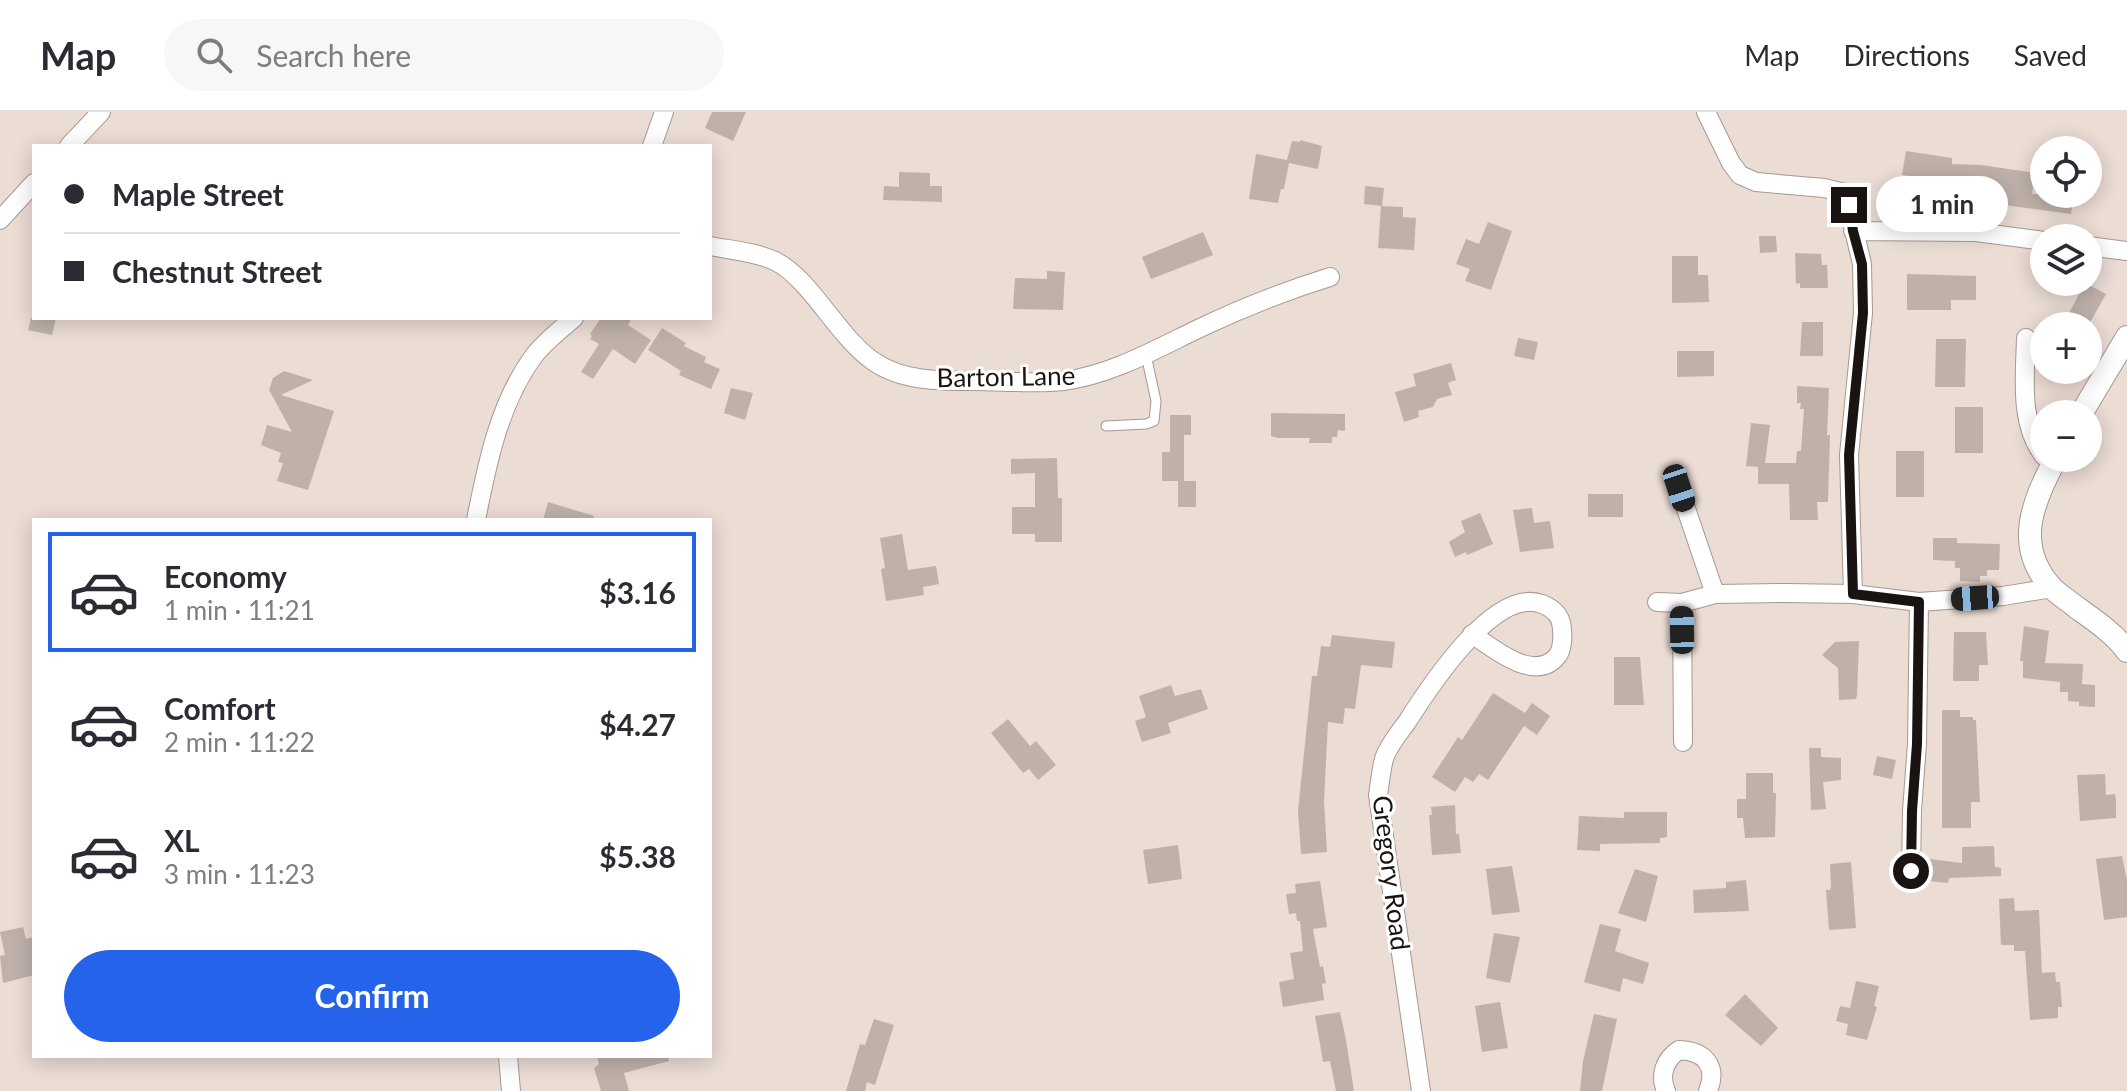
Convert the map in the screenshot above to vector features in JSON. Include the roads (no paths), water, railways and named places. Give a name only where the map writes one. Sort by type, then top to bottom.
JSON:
[{"type":"street","points":[[71,144],[101,112]]},
{"type":"street","points":[[653,144],[664,112]]},
{"type":"street","points":[[1706,112],[1718,141],[1740,175],[1756,182],[1845,193],[1849,205],[1862,264],[1863,313],[1849,455],[1853,594]]},
{"type":"street","points":[[0,220],[32,185]]},
{"type":"street","points":[[1853,231],[1976,232],[2030,239]]},
{"type":"street","name":"Barton Lane","points":[[712,246],[765,258],[792,272],[833,323],[871,360],[895,375],[963,381],[1063,381],[1102,372],[1146,355],[1242,309],[1330,277]]},
{"type":"street","points":[[2102,248],[2127,251]]},
{"type":"street","points":[[476,518],[485,470],[519,378],[535,354],[572,320]]},
{"type":"street","points":[[2089,400],[2127,337]]},
{"type":"street","points":[[2026,338],[2025,379],[2030,431]]},
{"type":"street","points":[[2045,472],[2028,537],[2034,561],[2052,588],[2099,624],[2127,651]]},
{"type":"street","points":[[1679,488],[1715,594]]},
{"type":"street","points":[[1657,602],[1682,603],[1715,594],[1853,594],[1919,602],[2003,596],[2052,588]]},
{"type":"street","name":"Gregory Road","points":[[1421,1091],[1378,795],[1385,756],[1433,681],[1472,634],[1505,611],[1537,602],[1553,608],[1562,622],[1563,639],[1558,654],[1547,663],[1531,665],[1502,656],[1472,634]]},
{"type":"street","points":[[1911,871],[1919,602]]},
{"type":"street","points":[[1682,603],[1683,742]]},
{"type":"street","points":[[1666,1091],[1663,1085],[1664,1067],[1671,1055],[1679,1050],[1698,1052],[1709,1061],[1713,1074],[1708,1091]]},
{"type":"street","points":[[508,1058],[511,1091]]},
{"type":"lane","points":[[1106,426],[1154,421],[1156,401],[1146,355]]}]
